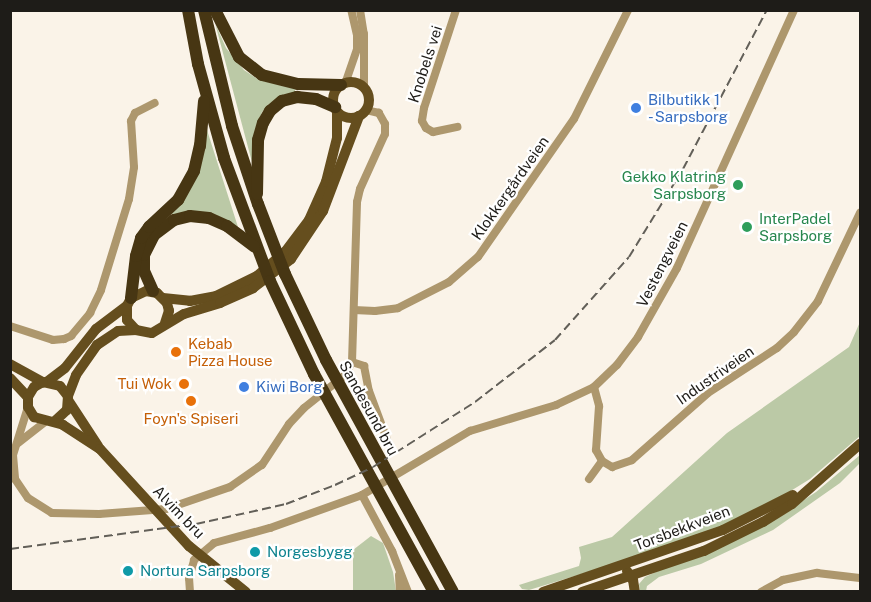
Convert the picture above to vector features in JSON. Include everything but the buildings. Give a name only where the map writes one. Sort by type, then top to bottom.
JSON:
[{"type":"highway","name":"Sandesund bru","points":[[188,10],[224,159],[255,246],[310,366],[434,591]]},
{"type":"highway","name":"Sandesund bru","points":[[204,10],[232,126],[258,204],[294,295],[326,360],[453,591]]},
{"type":"highway","points":[[215,10],[233,49],[245,63],[262,75],[298,84],[343,85]]},
{"type":"highway","points":[[129,302],[135,284],[136,256],[141,238],[182,193],[196,164],[205,88]]},
{"type":"highway","points":[[258,204],[258,140],[262,123],[270,111],[282,101],[297,97],[316,99],[336,110]]},
{"type":"highway","points":[[158,295],[144,271],[144,255],[154,235],[174,220],[190,216],[209,218],[227,226],[255,246]]},
{"type":"main road","points":[[28,402],[34,387],[46,381],[69,363],[96,329],[141,292],[190,301],[226,292],[257,276],[285,252],[309,220],[326,182],[337,138],[334,95],[343,85],[353,83],[364,88],[369,99],[323,211],[291,259],[271,276],[242,294],[184,314],[165,323],[152,333],[136,330],[118,332],[97,345],[76,375],[64,415],[50,422]]},
{"type":"main road","points":[[336,110],[347,118],[363,113]]},
{"type":"main road","points":[[158,295],[169,310],[165,323]]},
{"type":"main road","points":[[129,302],[127,320],[136,330]]},
{"type":"main road","points":[[10,364],[60,386],[100,449]]},
{"type":"main road","points":[[10,378],[28,402],[34,417],[50,422],[100,449]]},
{"type":"main road","name":"Torsbekkveien","points":[[582,591],[704,551],[747,530],[792,504],[861,444]]},
{"type":"main road","name":"Alvim bru","points":[[100,449],[189,546],[246,591]]},
{"type":"main road","name":"Torsbekkveien","points":[[543,591],[623,566],[757,515],[824,476]]},
{"type":"main road","points":[[623,566],[631,576],[635,591]]},
{"type":"main road","points":[[623,566],[619,580],[623,591]]},
{"type":"street","points":[[343,85],[357,50],[357,35],[351,10]]},
{"type":"street","points":[[360,10],[364,34],[364,88]]},
{"type":"street","name":"Knobels vei","points":[[456,10],[426,101],[422,121],[426,128],[433,132],[457,127]]},
{"type":"street","name":"Klokkergårdveien","points":[[354,310],[375,311],[398,308],[448,282],[478,257],[574,119],[628,10]]},
{"type":"street","name":"Vestengveien","points":[[190,591],[191,567],[206,548],[362,495],[470,431],[556,405],[594,387],[617,365],[638,338],[677,268],[794,10]]},
{"type":"street","points":[[10,326],[53,340],[64,339],[76,332],[90,313],[101,290],[129,199],[134,167],[131,121],[135,113],[154,103]]},
{"type":"street","points":[[28,402],[12,466],[15,479],[28,498],[52,513],[99,514],[166,509],[230,487],[252,473],[273,451],[290,424],[304,408],[345,375],[352,362],[357,202],[360,189],[385,134],[385,124],[379,114],[363,113]]},
{"type":"street","name":"Industriveien","points":[[602,461],[612,467],[632,459],[708,393],[779,346],[794,332],[818,301],[861,213]]},
{"type":"street","points":[[352,362],[364,366],[369,391],[387,442]]},
{"type":"street","points":[[589,479],[602,461],[596,450],[599,406],[594,387]]},
{"type":"street","points":[[18,444],[50,422]]},
{"type":"street","points":[[362,495],[392,551],[408,591]]},
{"type":"street","points":[[398,569],[400,591]]},
{"type":"street","points":[[761,591],[783,580],[817,573],[861,578]]},
{"type":"green space","points":[[215,23],[226,48],[244,70],[259,80],[295,88],[295,93],[279,97],[262,112],[253,166]]},
{"type":"green space","points":[[207,130],[238,227],[209,212],[183,212],[173,216],[171,212]]},
{"type":"green space","points":[[860,322],[860,436],[810,479],[768,505],[724,526],[627,560],[529,590],[522,589],[519,585],[579,566],[581,558],[579,547],[612,537],[727,433],[849,347]]},
{"type":"green space","points":[[860,455],[860,463],[840,483],[773,530],[701,564],[659,577],[647,586],[646,591],[640,591],[639,584],[645,577],[778,517],[816,492]]},
{"type":"green space","points":[[371,536],[383,543],[393,572],[396,591],[353,591],[353,550]]},
{"type":"railway","points":[[10,549],[196,524],[286,504],[373,467],[475,402],[555,340],[629,257],[683,169],[767,10]]},
{"type":"place","name":"Bilbutikk 1 - Sarpsborg","points":[[636,108]]},
{"type":"place","name":"Gekko Klatring Sarpsborg","points":[[738,185]]},
{"type":"place","name":"InterPadel Sarpsborg","points":[[747,227]]},
{"type":"place","name":"Kebab Pizza House","points":[[176,352]]},
{"type":"place","name":"Tui Wok","points":[[184,384]]},
{"type":"place","name":"Kiwi Borg","points":[[244,387]]},
{"type":"place","name":"Foyn's Spiseri","points":[[191,401]]},
{"type":"place","name":"Norgesbygg","points":[[255,552]]},
{"type":"place","name":"Nortura Sarpsborg","points":[[128,571]]}]
